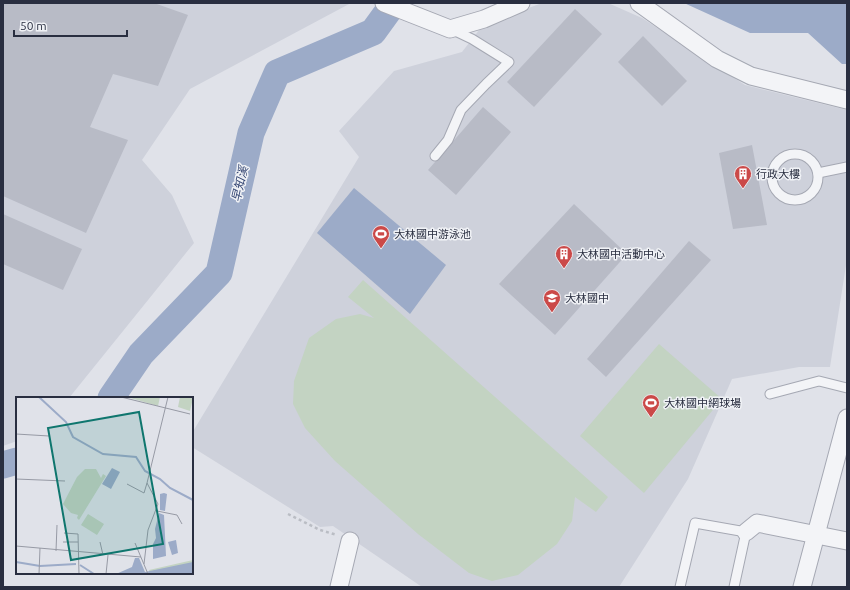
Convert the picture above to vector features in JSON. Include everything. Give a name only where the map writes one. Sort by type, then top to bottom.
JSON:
[{"type":"street","points":[[384,3],[450,28],[484,19],[521,3]]},
{"type":"street","points":[[639,3],[717,59],[751,76],[847,100]]},
{"type":"street","points":[[802,587],[847,418]]},
{"type":"street","points":[[746,532],[757,522],[816,536],[847,541]]},
{"type":"street","points":[[339,587],[350,541]]},
{"type":"lane","points":[[435,156],[448,140],[461,110],[509,62],[472,39],[450,28]]},
{"type":"lane","points":[[797,153],[804,155],[811,160],[818,173],[816,187],[812,193],[800,200],[793,201],[786,199],[775,190],[772,183],[771,175],[777,161],[783,156],[790,154],[797,153]]},
{"type":"lane","points":[[818,173],[847,167]]},
{"type":"lane","points":[[770,394],[819,381],[847,388]]},
{"type":"lane","points":[[680,587],[695,523],[746,532],[734,587]]},
{"type":"path","points":[[288,514],[320,530],[344,537],[350,541]]},
{"type":"shaded area","points":[[3,3],[351,3],[190,89],[142,160],[172,195],[194,243],[70,397],[16,397],[16,441],[3,446]]},
{"type":"shaded area","name":"大林國中","points":[[542,3],[608,3],[642,18],[745,85],[847,110],[847,259],[830,367],[799,367],[732,379],[688,479],[619,587],[422,587],[333,526],[320,527],[193,448],[193,431],[359,157],[339,131],[394,71],[462,52],[483,25]]},
{"type":"green space","points":[[363,280],[608,497],[596,512],[575,497],[572,521],[557,544],[518,575],[492,581],[469,573],[418,534],[335,461],[305,428],[293,404],[294,381],[309,338],[336,319],[360,314],[374,318],[348,297]]},
{"type":"green space","name":"大林國中網球場","points":[[659,344],[722,399],[644,493],[580,436]]},
{"type":"water","points":[[684,3],[847,3],[847,64],[842,64],[808,33],[750,33]]},
{"type":"water","name":"大林國中游泳池","points":[[354,188],[446,265],[410,314],[317,233]]},
{"type":"building","points":[[3,3],[154,3],[188,15],[158,86],[113,74],[90,127],[128,140],[86,233],[3,196]]},
{"type":"building","points":[[575,9],[602,34],[534,107],[507,82]]},
{"type":"building","points":[[643,36],[687,81],[662,106],[618,62]]},
{"type":"building","points":[[483,107],[511,132],[456,195],[428,170]]},
{"type":"building","name":"行政大樓","points":[[752,145],[767,225],[733,229],[719,153]]},
{"type":"building","name":"大林國中活動中心","points":[[574,204],[627,254],[555,335],[499,284]]},
{"type":"building","points":[[3,214],[82,249],[63,290],[3,264]]},
{"type":"building","points":[[689,241],[711,260],[606,377],[587,359]]},
{"type":"waterway","name":"早知溪","points":[[112,397],[141,354],[219,273],[251,133],[277,73],[373,32],[394,3]]},
{"type":"waterway","name":"早知溪","points":[[3,465],[16,461]]},
{"type":"place","name":"行政大樓","points":[[743,189]]},
{"type":"place","name":"大林國中游泳池","points":[[381,249]]},
{"type":"place","name":"大林國中活動中心","points":[[564,269]]},
{"type":"place","name":"大林國中","points":[[552,313]]},
{"type":"place","name":"大林國中網球場","points":[[651,418]]}]
